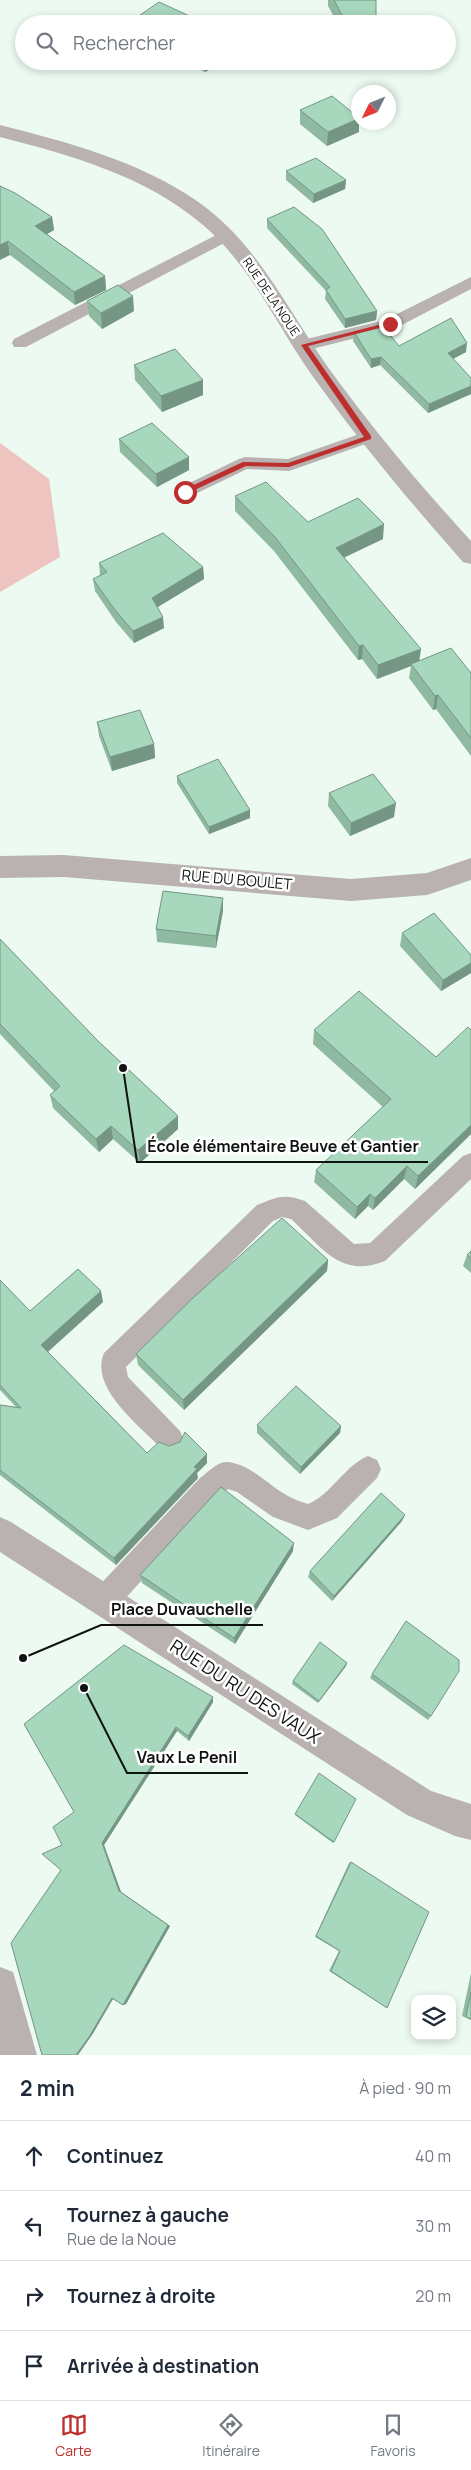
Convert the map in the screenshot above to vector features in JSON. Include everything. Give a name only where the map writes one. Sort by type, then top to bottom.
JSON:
[{"type":"street","name":"RUE DE LA NOUE","points":[[0,131],[80,155],[136,175],[190,206],[226,235],[252,267],[368,438],[471,556]]},
{"type":"street","name":"RUE DU BOULET","points":[[0,866],[64,866],[351,890],[428,884],[471,869]]},
{"type":"street","name":"RUE DU RU DES VAUX","points":[[0,1533],[419,1803],[455,1818],[471,1822]]},
{"type":"street","points":[[0,1985],[18,2055]]},
{"type":"lane","points":[[20,343],[226,235]]},
{"type":"lane","points":[[304,345],[390,324],[471,282]]},
{"type":"lane","points":[[185,492],[246,463],[289,465],[368,438]]},
{"type":"lane","points":[[171,1440],[119,1386],[114,1375],[113,1362],[265,1213],[282,1206],[297,1208],[349,1255],[361,1256],[376,1253],[471,1164]]},
{"type":"lane","points":[[104,1601],[208,1476],[225,1475],[244,1481],[282,1508],[308,1517],[328,1509],[368,1469]]},
{"type":"shaded area","points":[[0,443],[49,479],[60,557],[0,592]]},
{"type":"building","points":[[334,0],[376,0],[376,15],[342,15]]},
{"type":"building","points":[[159,2],[187,15],[140,15]]},
{"type":"building","points":[[332,96],[351,111],[351,122],[328,132],[300,110]]},
{"type":"building","points":[[316,158],[346,180],[314,194],[286,171]]},
{"type":"building","points":[[0,186],[15,193],[52,217],[35,226],[105,276],[74,292],[8,241],[0,245]]},
{"type":"building","points":[[294,207],[322,229],[377,311],[345,319],[326,290],[330,287],[267,219]]},
{"type":"building","points":[[118,285],[133,296],[101,313],[87,301]]},
{"type":"building","points":[[451,318],[467,343],[448,353],[471,378],[471,386],[429,404],[381,357],[371,359],[354,332],[382,325],[399,346]]},
{"type":"building","points":[[175,349],[203,380],[161,396],[134,365]]},
{"type":"building","points":[[152,423],[189,457],[156,474],[119,439]]},
{"type":"building","points":[[266,482],[308,522],[358,498],[384,524],[336,548],[421,649],[378,665],[363,645],[359,646],[275,537],[235,496]]},
{"type":"building","points":[[163,533],[203,567],[152,598],[163,617],[133,631],[93,579],[107,572],[99,563]]},
{"type":"building","points":[[451,648],[471,673],[471,738],[438,695],[435,696],[411,664]]},
{"type":"building","points":[[140,710],[154,744],[110,757],[97,722]]},
{"type":"building","points":[[218,759],[250,810],[209,827],[177,776]]},
{"type":"building","points":[[373,774],[396,803],[351,823],[329,793]]},
{"type":"building","points":[[163,891],[223,898],[216,936],[156,929]]},
{"type":"building","points":[[434,913],[471,955],[471,963],[443,980],[402,933]]},
{"type":"building","points":[[0,939],[97,1040],[178,1116],[138,1150],[111,1126],[96,1139],[50,1095],[60,1086],[0,1024]]},
{"type":"building","points":[[359,991],[436,1057],[468,1027],[471,1030],[471,1125],[418,1176],[407,1166],[375,1198],[370,1194],[357,1207],[316,1170],[391,1099],[314,1030]]},
{"type":"building","points":[[282,1218],[328,1260],[183,1400],[136,1354],[194,1297]]},
{"type":"building","points":[[78,1269],[101,1291],[41,1345],[147,1453],[159,1442],[169,1446],[180,1442],[185,1432],[207,1454],[194,1467],[197,1469],[114,1558],[0,1470],[0,1405],[21,1408],[0,1385],[0,1280],[30,1311]]},
{"type":"building","points":[[296,1386],[341,1426],[301,1467],[257,1425]]},
{"type":"building","points":[[221,1487],[294,1543],[234,1638],[140,1575]]},
{"type":"building","points":[[381,1493],[405,1515],[334,1596],[310,1571]]},
{"type":"building","points":[[406,1621],[459,1660],[459,1671],[431,1716],[372,1674]]},
{"type":"building","points":[[320,1642],[347,1663],[319,1701],[293,1681]]},
{"type":"building","points":[[124,1645],[213,1697],[188,1736],[176,1727],[102,1843],[119,1891],[168,1925],[123,2005],[112,1998],[76,2055],[42,2055],[11,1943],[61,1870],[42,1854],[62,1845],[53,1827],[74,1812],[24,1724]]},
{"type":"building","points":[[319,1773],[356,1799],[334,1842],[295,1814]]},
{"type":"building","points":[[351,1862],[429,1912],[387,2008],[331,1971],[340,1951],[316,1936]]},
{"type":"building","points":[[471,1992],[471,2019],[466,2017]]},
{"type":"place","name":"École élémentaire Beuve et Gantier","points":[[123,1068]]},
{"type":"place","name":"Place Duvauchelle","points":[[23,1658]]},
{"type":"place","name":"Vaux Le Penil","points":[[84,1688]]},
{"type":"route","points":[[185,492],[246,463],[289,465],[368,438],[304,345],[390,324]]}]
